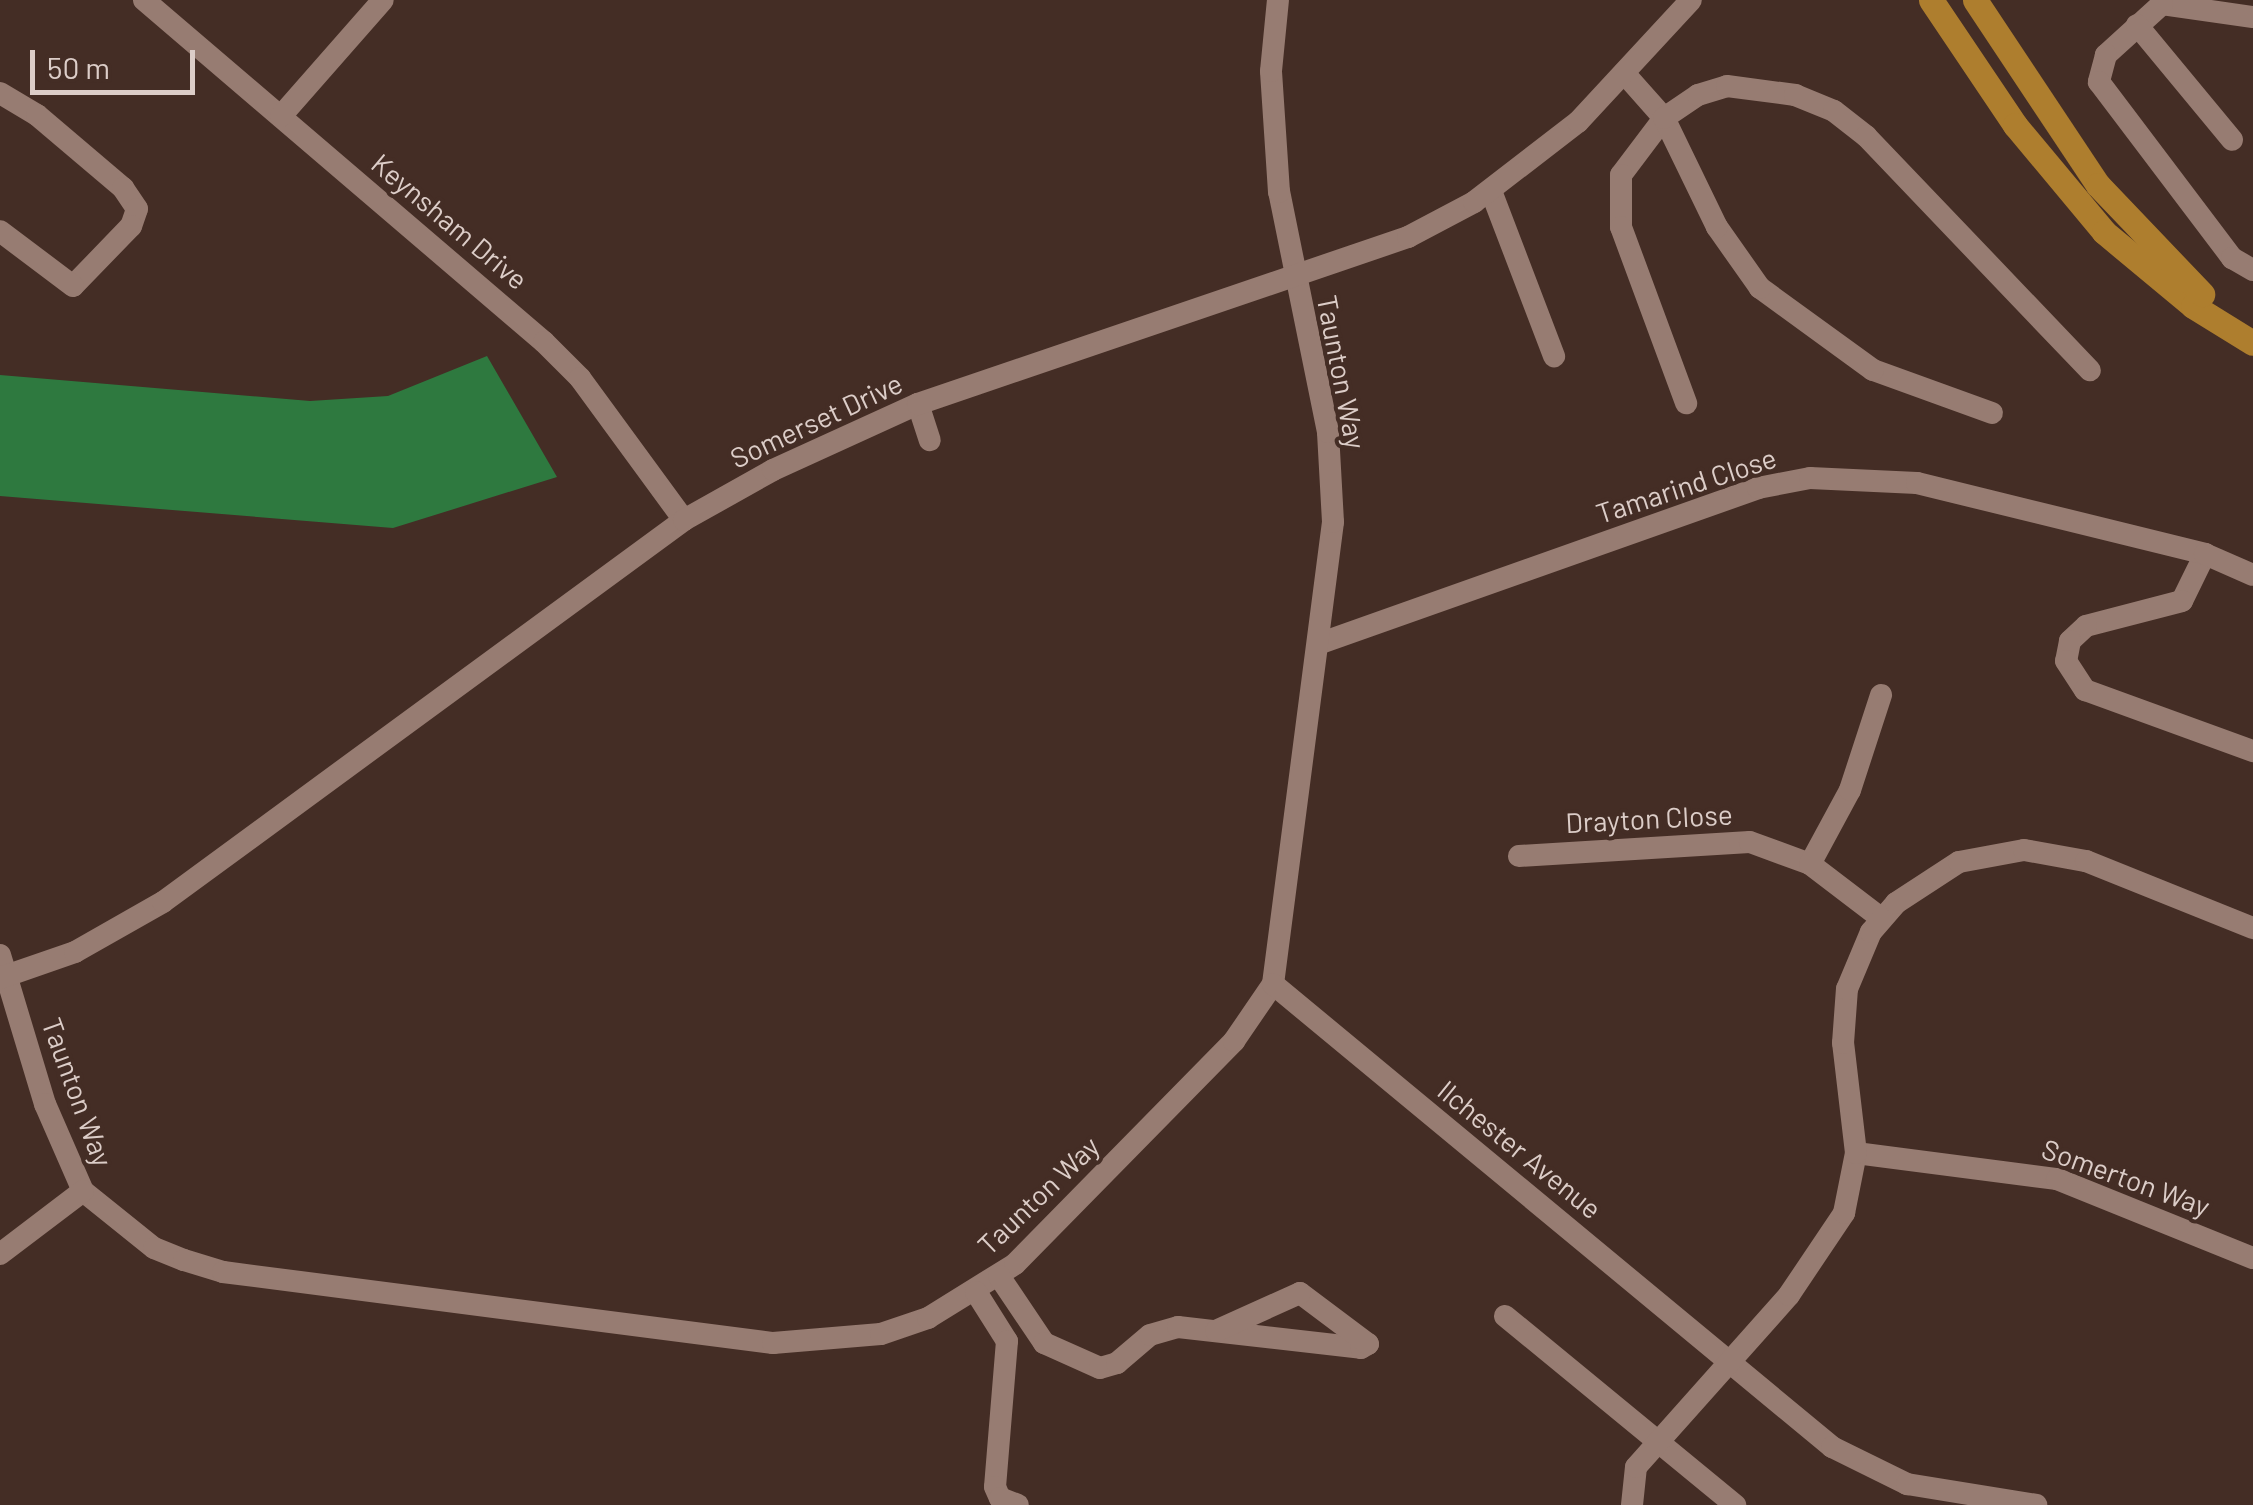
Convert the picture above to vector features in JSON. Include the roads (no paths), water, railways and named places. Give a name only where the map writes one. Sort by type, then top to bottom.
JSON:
[{"type":"main road","points":[[1931,0],[2072,197],[2194,306],[2249,340]]},
{"type":"main road","points":[[1975,0],[2098,185],[2249,340]]},
{"type":"street","name":"Keynsham Drive","points":[[144,0],[580,378],[684,520]]},
{"type":"street","points":[[281,116],[383,0]]},
{"type":"street","name":"Taunton Way","points":[[2,970],[45,1104],[83,1192],[154,1248],[223,1272],[774,1343],[881,1334],[976,1292],[999,1276],[1234,1041],[1273,984],[1321,643],[1333,522],[1328,432],[1292,277],[1272,117],[1278,0]]},
{"type":"street","name":"Somerset Drive","points":[[2,970],[75,952],[163,902],[684,520],[804,454],[918,404],[1408,237],[1490,191],[1545,151],[1690,0]]},
{"type":"street","points":[[2253,17],[2171,3],[2137,25],[2106,56],[2100,69],[2104,93],[2232,258],[2253,270]]},
{"type":"street","points":[[2137,25],[2232,140]]},
{"type":"street","points":[[1624,73],[1658,110],[1716,227],[1760,288],[1856,360],[1992,413]]},
{"type":"street","points":[[1686,403],[1618,207],[1621,175],[1658,110],[1712,88],[1728,86],[1795,94],[1834,111],[1866,136],[2090,370]]},
{"type":"street","points":[[0,93],[37,114],[123,188],[138,209],[132,226],[73,286],[0,231]]},
{"type":"street","points":[[1490,191],[1554,356]]},
{"type":"street","points":[[918,404],[930,440]]},
{"type":"street","name":"Tamarind Close","points":[[1321,643],[1758,488],[1810,478],[1917,483],[2205,554],[2253,575]]},
{"type":"street","points":[[2205,554],[2182,600],[2086,626],[2070,642],[2066,661],[2085,690],[2253,751]]},
{"type":"street","points":[[1810,864],[1850,790],[1881,695]]},
{"type":"street","name":"Drayton Close","points":[[1519,856],[1729,841],[1810,864],[1881,918]]},
{"type":"street","points":[[1632,1505],[1632,1475],[1656,1440],[1730,1360],[1835,1234],[1852,1191],[1856,1153],[1844,1006],[1856,960],[1881,918],[1948,868],[2024,850],[2086,861],[2253,928]]},
{"type":"street","name":"Ilchester Avenue","points":[[1273,984],[1832,1447],[1874,1470],[1934,1490],[2036,1505]]},
{"type":"street","name":"Somerton Way","points":[[1856,1153],[2058,1179],[2253,1258]]},
{"type":"street","points":[[0,1254],[83,1192]]},
{"type":"street","points":[[999,1276],[1044,1343],[1100,1368],[1160,1331],[1216,1331],[1361,1348],[1368,1344],[1300,1293],[1216,1331]]},
{"type":"street","points":[[976,1292],[1007,1341],[995,1487],[1000,1498],[1018,1505]]},
{"type":"street","points":[[1505,1316],[1735,1505]]}]
